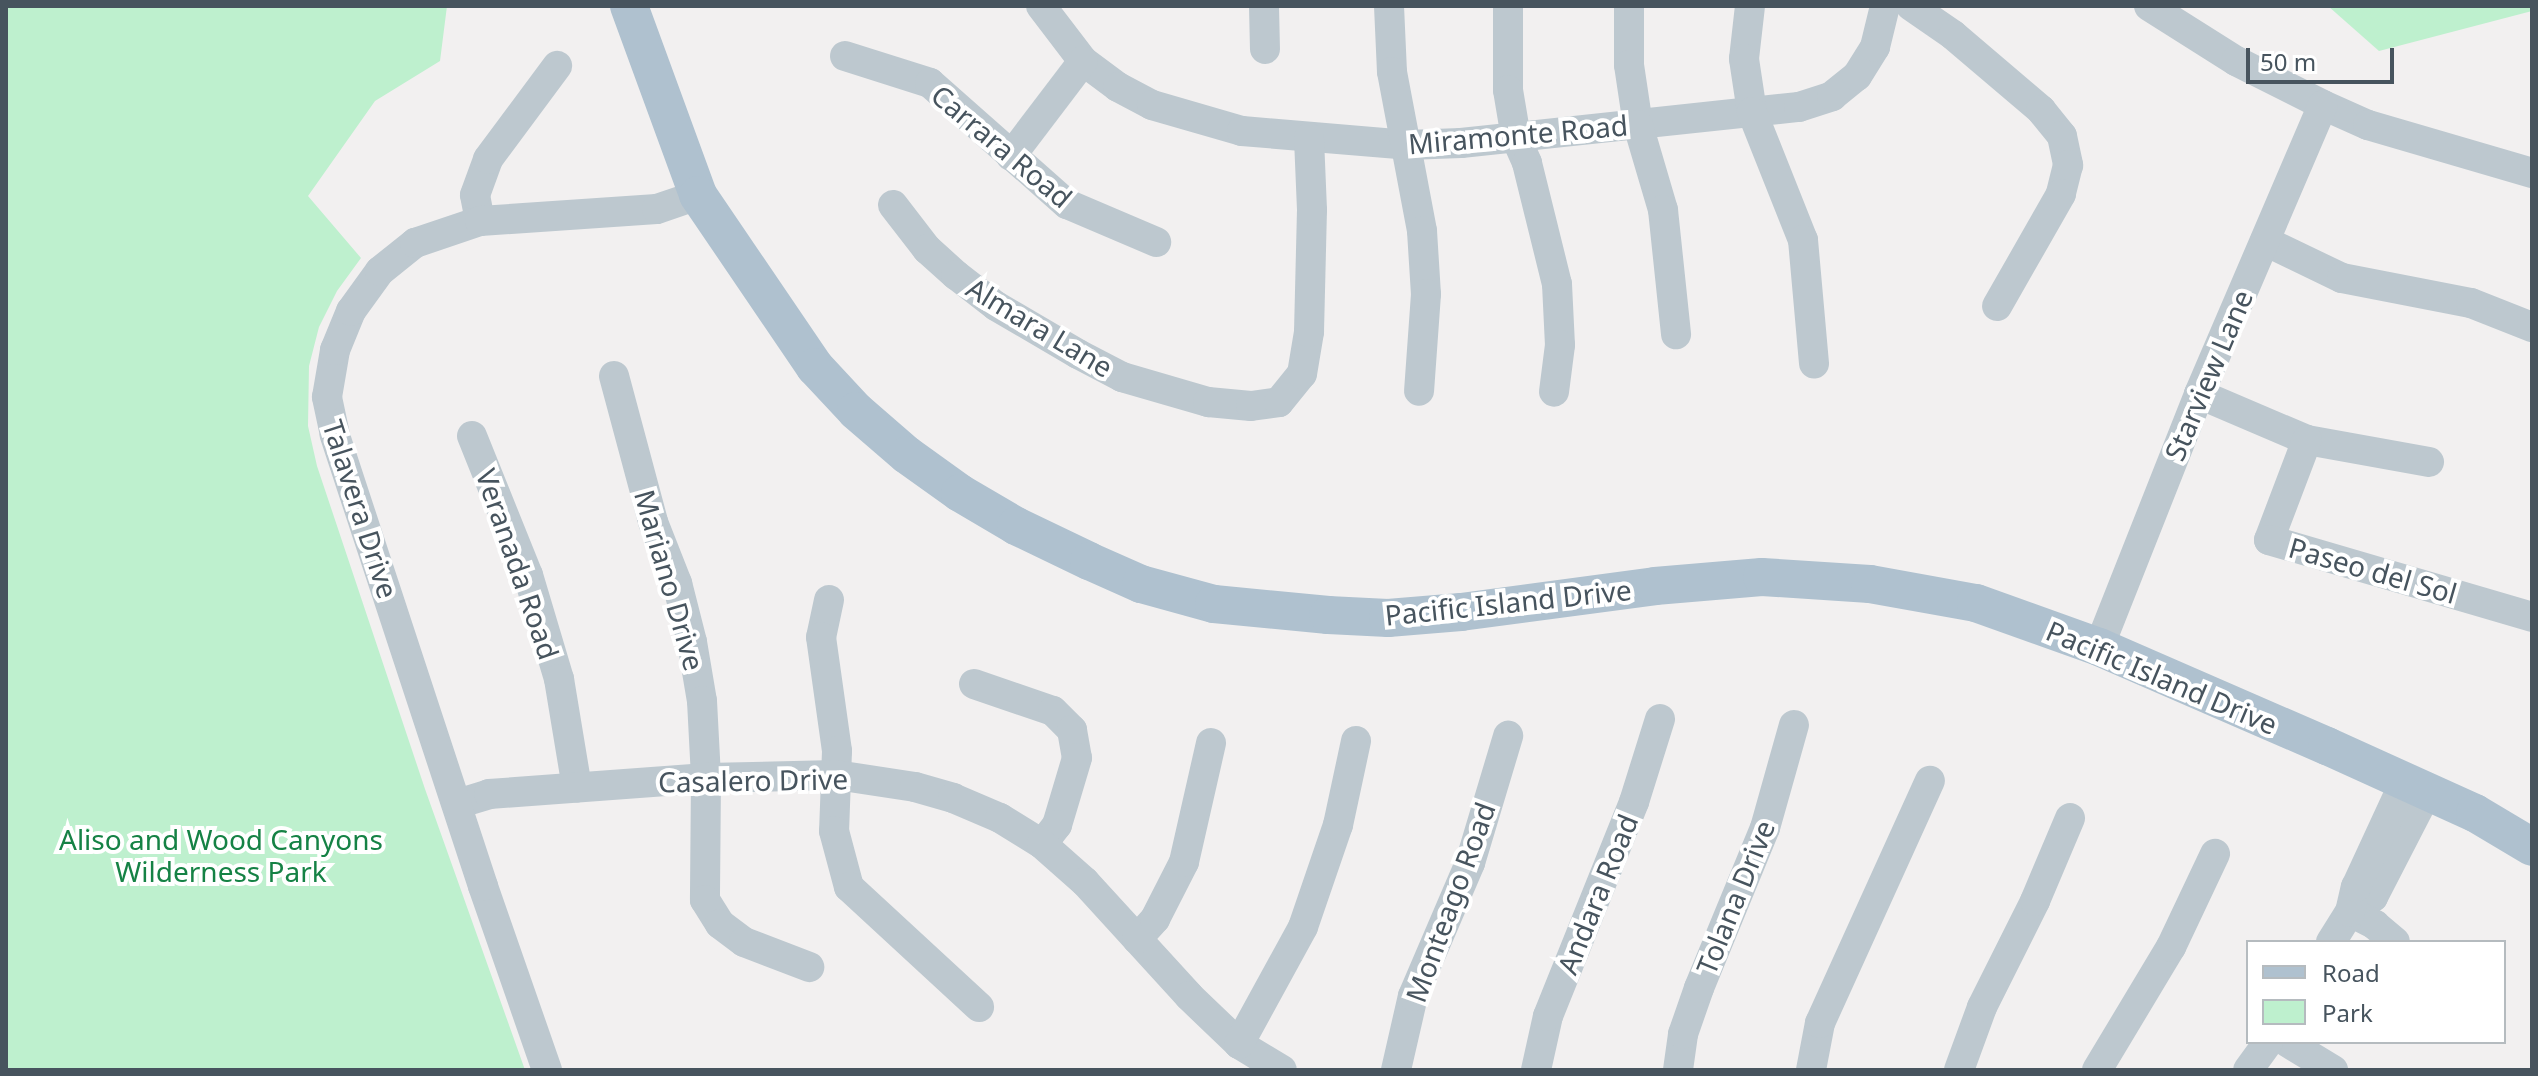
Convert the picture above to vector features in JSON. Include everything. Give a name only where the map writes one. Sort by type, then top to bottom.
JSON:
[{"type":"main road","name":"Pacific Island Drive","points":[[629,6],[698,195],[815,367],[856,411],[907,455],[960,493],[1016,526],[1141,584],[1214,604],[1388,618],[1710,580],[1816,578],[1976,603],[2099,647],[2417,786],[2532,847]]},
{"type":"street","name":"Miramonte Road","points":[[1041,6],[1083,61],[1118,87],[1152,105],[1242,131],[1407,145],[1516,138],[1799,107],[1832,96],[1857,76],[1875,47],[1885,6]]},
{"type":"street","points":[[1264,6],[1265,49]]},
{"type":"street","points":[[1389,6],[1392,72],[1422,231],[1426,294],[1419,391]]},
{"type":"street","points":[[1508,6],[1508,90],[1516,138],[1527,163],[1557,284],[1560,345],[1554,392]]},
{"type":"street","points":[[1629,6],[1629,65],[1638,125],[1663,210],[1676,334]]},
{"type":"street","points":[[1750,6],[1744,59],[1752,112],[1803,240],[1814,364]]},
{"type":"street","points":[[1911,6],[1953,35],[2041,110],[2062,136],[2068,165],[2061,194],[1997,306]]},
{"type":"street","points":[[2149,6],[2236,61],[2368,125],[2532,173]]},
{"type":"street","name":"Carrara Road","points":[[845,56],[930,83],[1067,204],[1156,242]]},
{"type":"street","points":[[1011,156],[1083,61]]},
{"type":"street","points":[[480,221],[475,195],[488,159],[557,66]]},
{"type":"street","name":"Starview Lane","points":[[2099,647],[2199,394],[2323,105]]},
{"type":"street","name":"Almara Lane","points":[[893,205],[927,249],[996,306],[1122,377],[1208,402],[1251,406],[1279,402],[1302,374],[1309,332],[1312,210],[1309,138]]},
{"type":"street","name":"Talavera Drive","points":[[547,1070],[335,435],[327,397],[335,350],[351,311],[380,271],[415,243],[480,221],[657,209],[698,195]]},
{"type":"street","points":[[2265,241],[2342,278],[2471,303],[2532,327]]},
{"type":"street","name":"Mariano Drive","points":[[614,376],[653,522],[677,583],[692,642],[702,701],[706,778],[705,900],[720,924],[744,942],[809,967]]},
{"type":"street","points":[[2199,394],[2307,440],[2429,462]]},
{"type":"street","name":"Veranada Road","points":[[472,436],[528,575],[559,679],[577,788]]},
{"type":"street","name":"Paseo del Sol","points":[[2307,440],[2269,540],[2532,617]]},
{"type":"street","points":[[829,600],[821,637],[837,751],[834,831],[849,887],[979,1007]]},
{"type":"street","points":[[974,684],[1053,711],[1072,730],[1077,758],[1057,825],[1042,844]]},
{"type":"street","name":"Andara Road","points":[[1536,1070],[1548,1016],[1634,802],[1660,719]]},
{"type":"street","name":"Tolana Drive","points":[[1678,1070],[1683,1034],[1765,828],[1794,725]]},
{"type":"street","name":"Monteago Road","points":[[1396,1070],[1413,996],[1470,863],[1508,736]]},
{"type":"street","points":[[1239,1044],[1303,927],[1338,825],[1356,741]]},
{"type":"street","points":[[1137,939],[1155,919],[1184,862],[1211,743]]},
{"type":"street","name":"Casalero Drive","points":[[457,804],[489,794],[706,778],[836,775],[886,781],[953,798],[1000,818],[1042,844],[1085,882],[1239,1044],[1282,1070]]},
{"type":"street","points":[[1811,1070],[1820,1023],[1930,781]]},
{"type":"street","points":[[2332,940],[2350,912],[2373,897],[2417,786]]},
{"type":"street","points":[[1959,1070],[1982,1007],[2035,901],[2070,818]]},
{"type":"street","points":[[2097,1070],[2171,947],[2215,854]]},
{"type":"street","points":[[2350,912],[2375,925],[2393,940]]},
{"type":"street","points":[[2248,1070],[2267,1044]]},
{"type":"street","points":[[2290,1044],[2333,1070]]},
{"type":"green space","name":"Aliso and Wood Canyons Wilderness Park","points":[[6,6],[447,6],[440,61],[375,101],[308,196],[361,258],[337,291],[319,327],[309,366],[308,426],[317,466],[425,789],[525,1070],[6,1070]]},
{"type":"green space","points":[[2328,6],[2532,6],[2532,11],[2379,51]]}]
